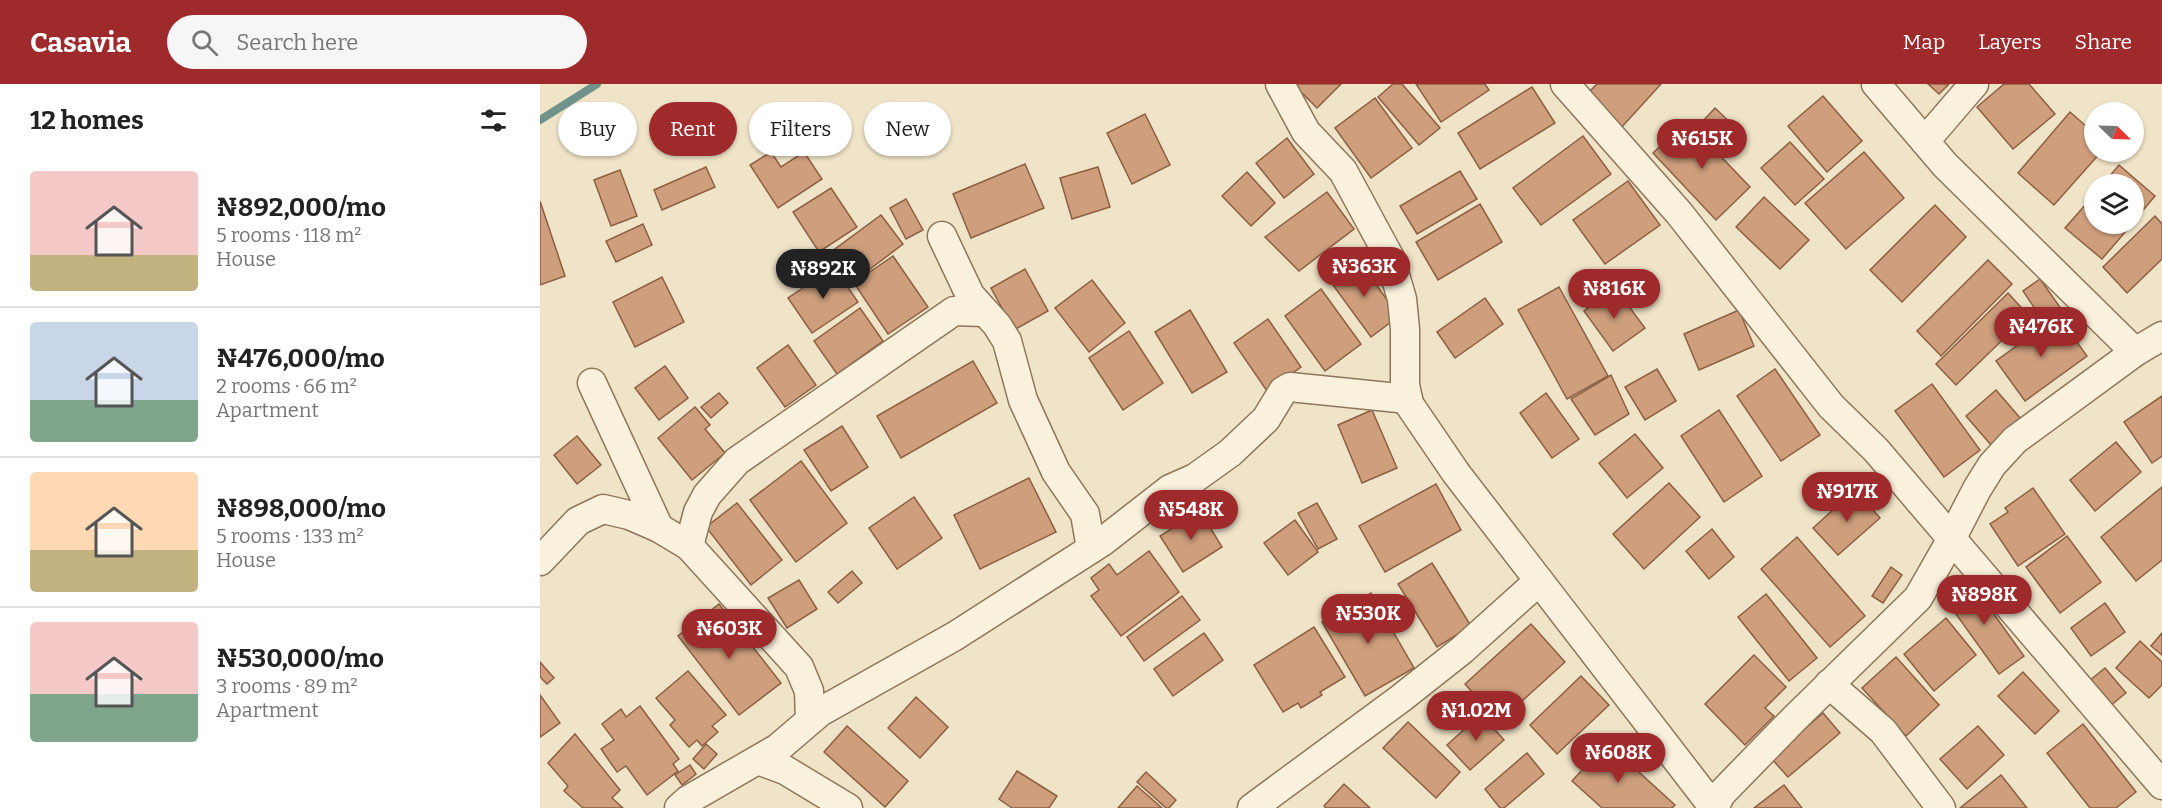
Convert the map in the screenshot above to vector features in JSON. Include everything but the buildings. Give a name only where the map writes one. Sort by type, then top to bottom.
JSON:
[{"type":"street","points":[[1280,84],[1306,132],[1343,171],[1390,258],[1402,300],[1405,329],[1405,385],[1409,404],[1456,473],[1714,808],[1721,794],[1829,684],[1918,598],[1977,489],[1992,465],[2015,440],[2153,345],[1945,165],[1876,84]]},
{"type":"street","points":[[1565,84],[1679,213],[1831,406],[1876,450],[2162,786]]},
{"type":"street","points":[[1925,141],[1974,84]]},
{"type":"street","points":[[942,236],[970,295],[997,325],[1007,340],[1023,400],[1056,472],[1085,514],[1091,549]]},
{"type":"street","points":[[689,546],[698,512],[707,495],[737,461],[954,311],[984,312]]},
{"type":"street","points":[[592,383],[660,528]]},
{"type":"street","points":[[679,808],[688,800],[773,760],[820,712],[955,636],[1040,583],[1091,549],[1170,489],[1195,478],[1230,453],[1266,419],[1283,392],[1290,387],[1408,399]]},
{"type":"street","points":[[540,561],[578,521],[603,509],[629,515],[660,528],[689,546],[799,668],[809,691],[810,720]]},
{"type":"street","points":[[1252,808],[1401,699],[1462,650],[1539,581]]},
{"type":"street","points":[[1829,684],[1883,731],[1941,808]]},
{"type":"street","points":[[773,760],[848,808]]},
{"type":"waterway","points":[[540,120],[597,84]]}]
